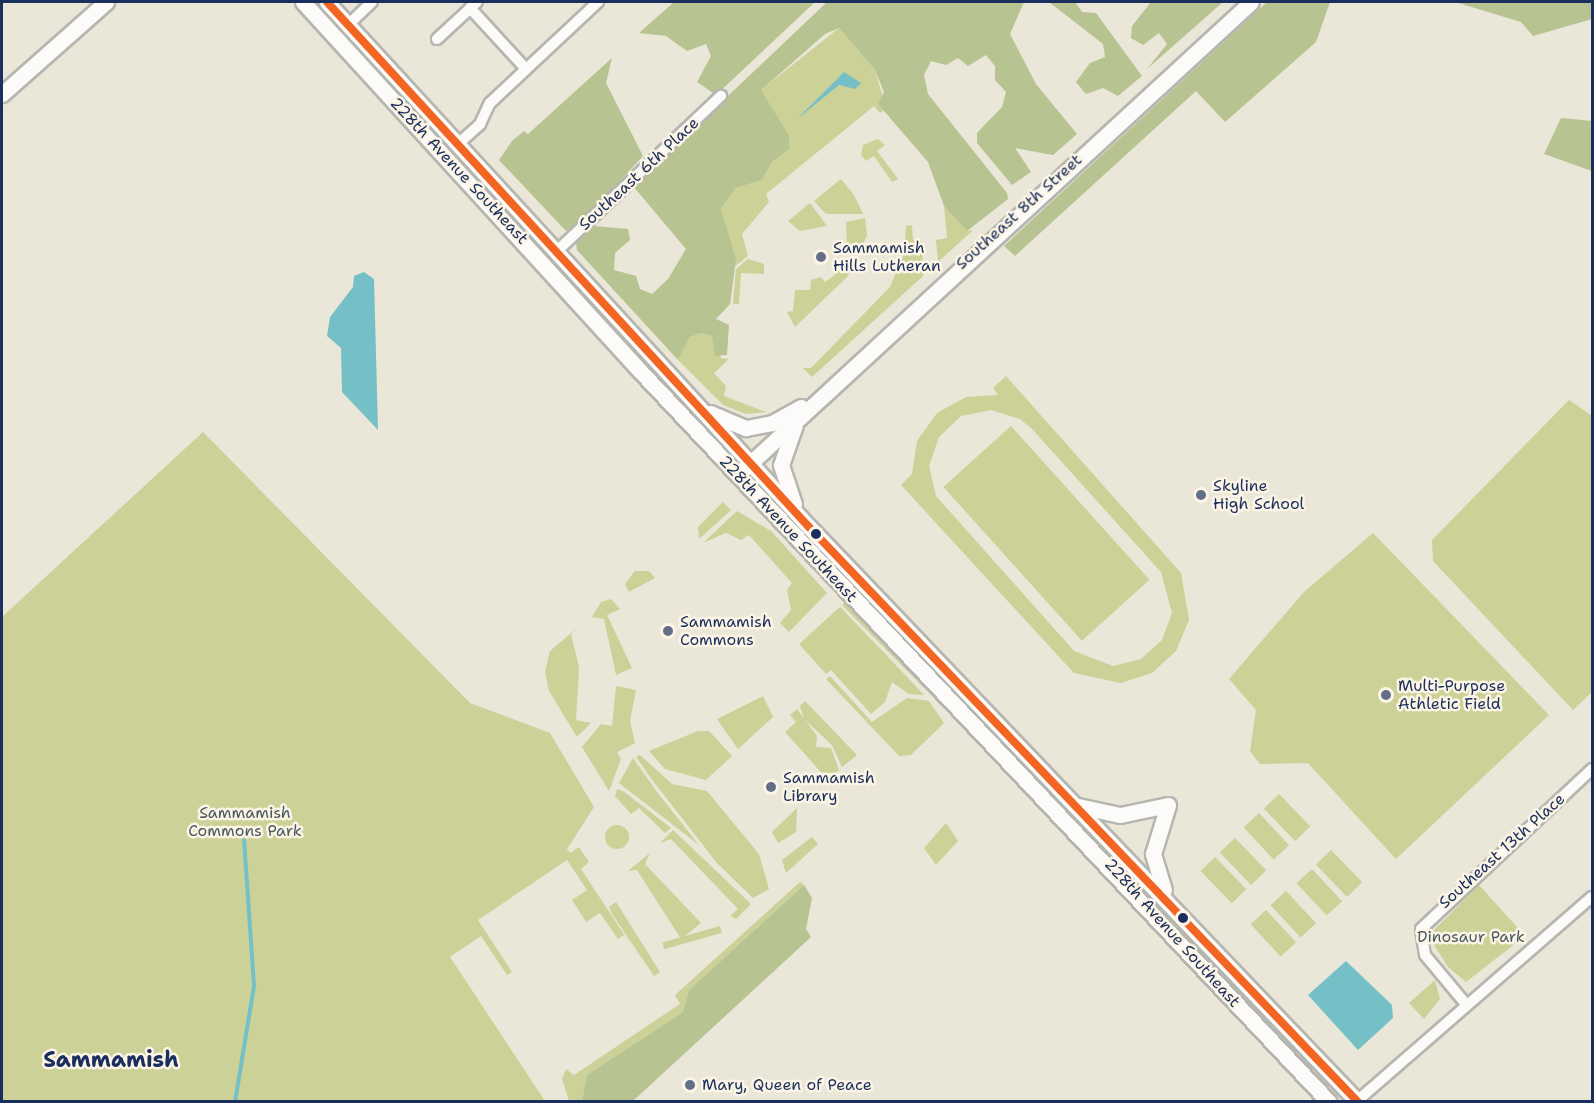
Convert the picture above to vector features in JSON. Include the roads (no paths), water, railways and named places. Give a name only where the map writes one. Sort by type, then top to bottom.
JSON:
[{"type":"main road","points":[[2,94],[106,2]]},
{"type":"main road","name":"228th Avenue Southeast","points":[[303,2],[738,475],[1329,1101]]},
{"type":"main road","name":"228th Avenue Southeast","points":[[327,2],[809,526],[1357,1101]]},
{"type":"main road","name":"Southeast 8th Street","points":[[738,475],[821,395],[1251,2]]},
{"type":"main road","points":[[695,404],[727,423],[752,428],[779,420],[821,395]]},
{"type":"main road","points":[[797,418],[782,471],[809,526]]},
{"type":"main road","points":[[1078,806],[1120,815],[1168,805],[1153,854],[1171,904]]},
{"type":"main road","points":[[1294,1036],[1303,1060],[1340,1101]]},
{"type":"street","points":[[348,25],[372,2]]},
{"type":"street","points":[[458,144],[526,69],[598,2]]},
{"type":"street","points":[[437,39],[474,5],[526,69]]},
{"type":"street","name":"Southeast 6th Place","points":[[556,251],[721,96]]},
{"type":"street","name":"Southeast 13th Place","points":[[1465,1003],[1425,955],[1419,938],[1425,921],[1593,769]]},
{"type":"street","points":[[1357,1101],[1465,1003],[1593,897]]},
{"type":"water","points":[[844,72],[861,83],[855,89],[839,85],[797,119]]},
{"type":"water","points":[[364,272],[374,279],[378,430],[342,392],[341,348],[327,336],[330,317],[353,287],[354,276]]},
{"type":"water","points":[[1346,961],[1392,1005],[1393,1018],[1358,1050],[1308,995]]},
{"type":"waterway","points":[[235,1102],[254,986],[244,840]]},
{"type":"place","name":"Sammamish Hills Lutheran","points":[[821,257]]},
{"type":"place","name":"Skyline High School","points":[[1201,495]]},
{"type":"place","name":"Sammamish Commons","points":[[668,631]]},
{"type":"place","name":"Multi-Purpose Athletic Field","points":[[1386,695]]},
{"type":"place","name":"Sammamish Library","points":[[771,787]]},
{"type":"place","name":"Mary, Queen of Peace","points":[[690,1085]]},
{"type":"district","name":"Sammamish","points":[[111,1060]]},
{"type":"park label","name":"Sammamish Commons Park","points":[[245,822]]},
{"type":"park label","name":"Dinosaur Park","points":[[1471,937]]}]
